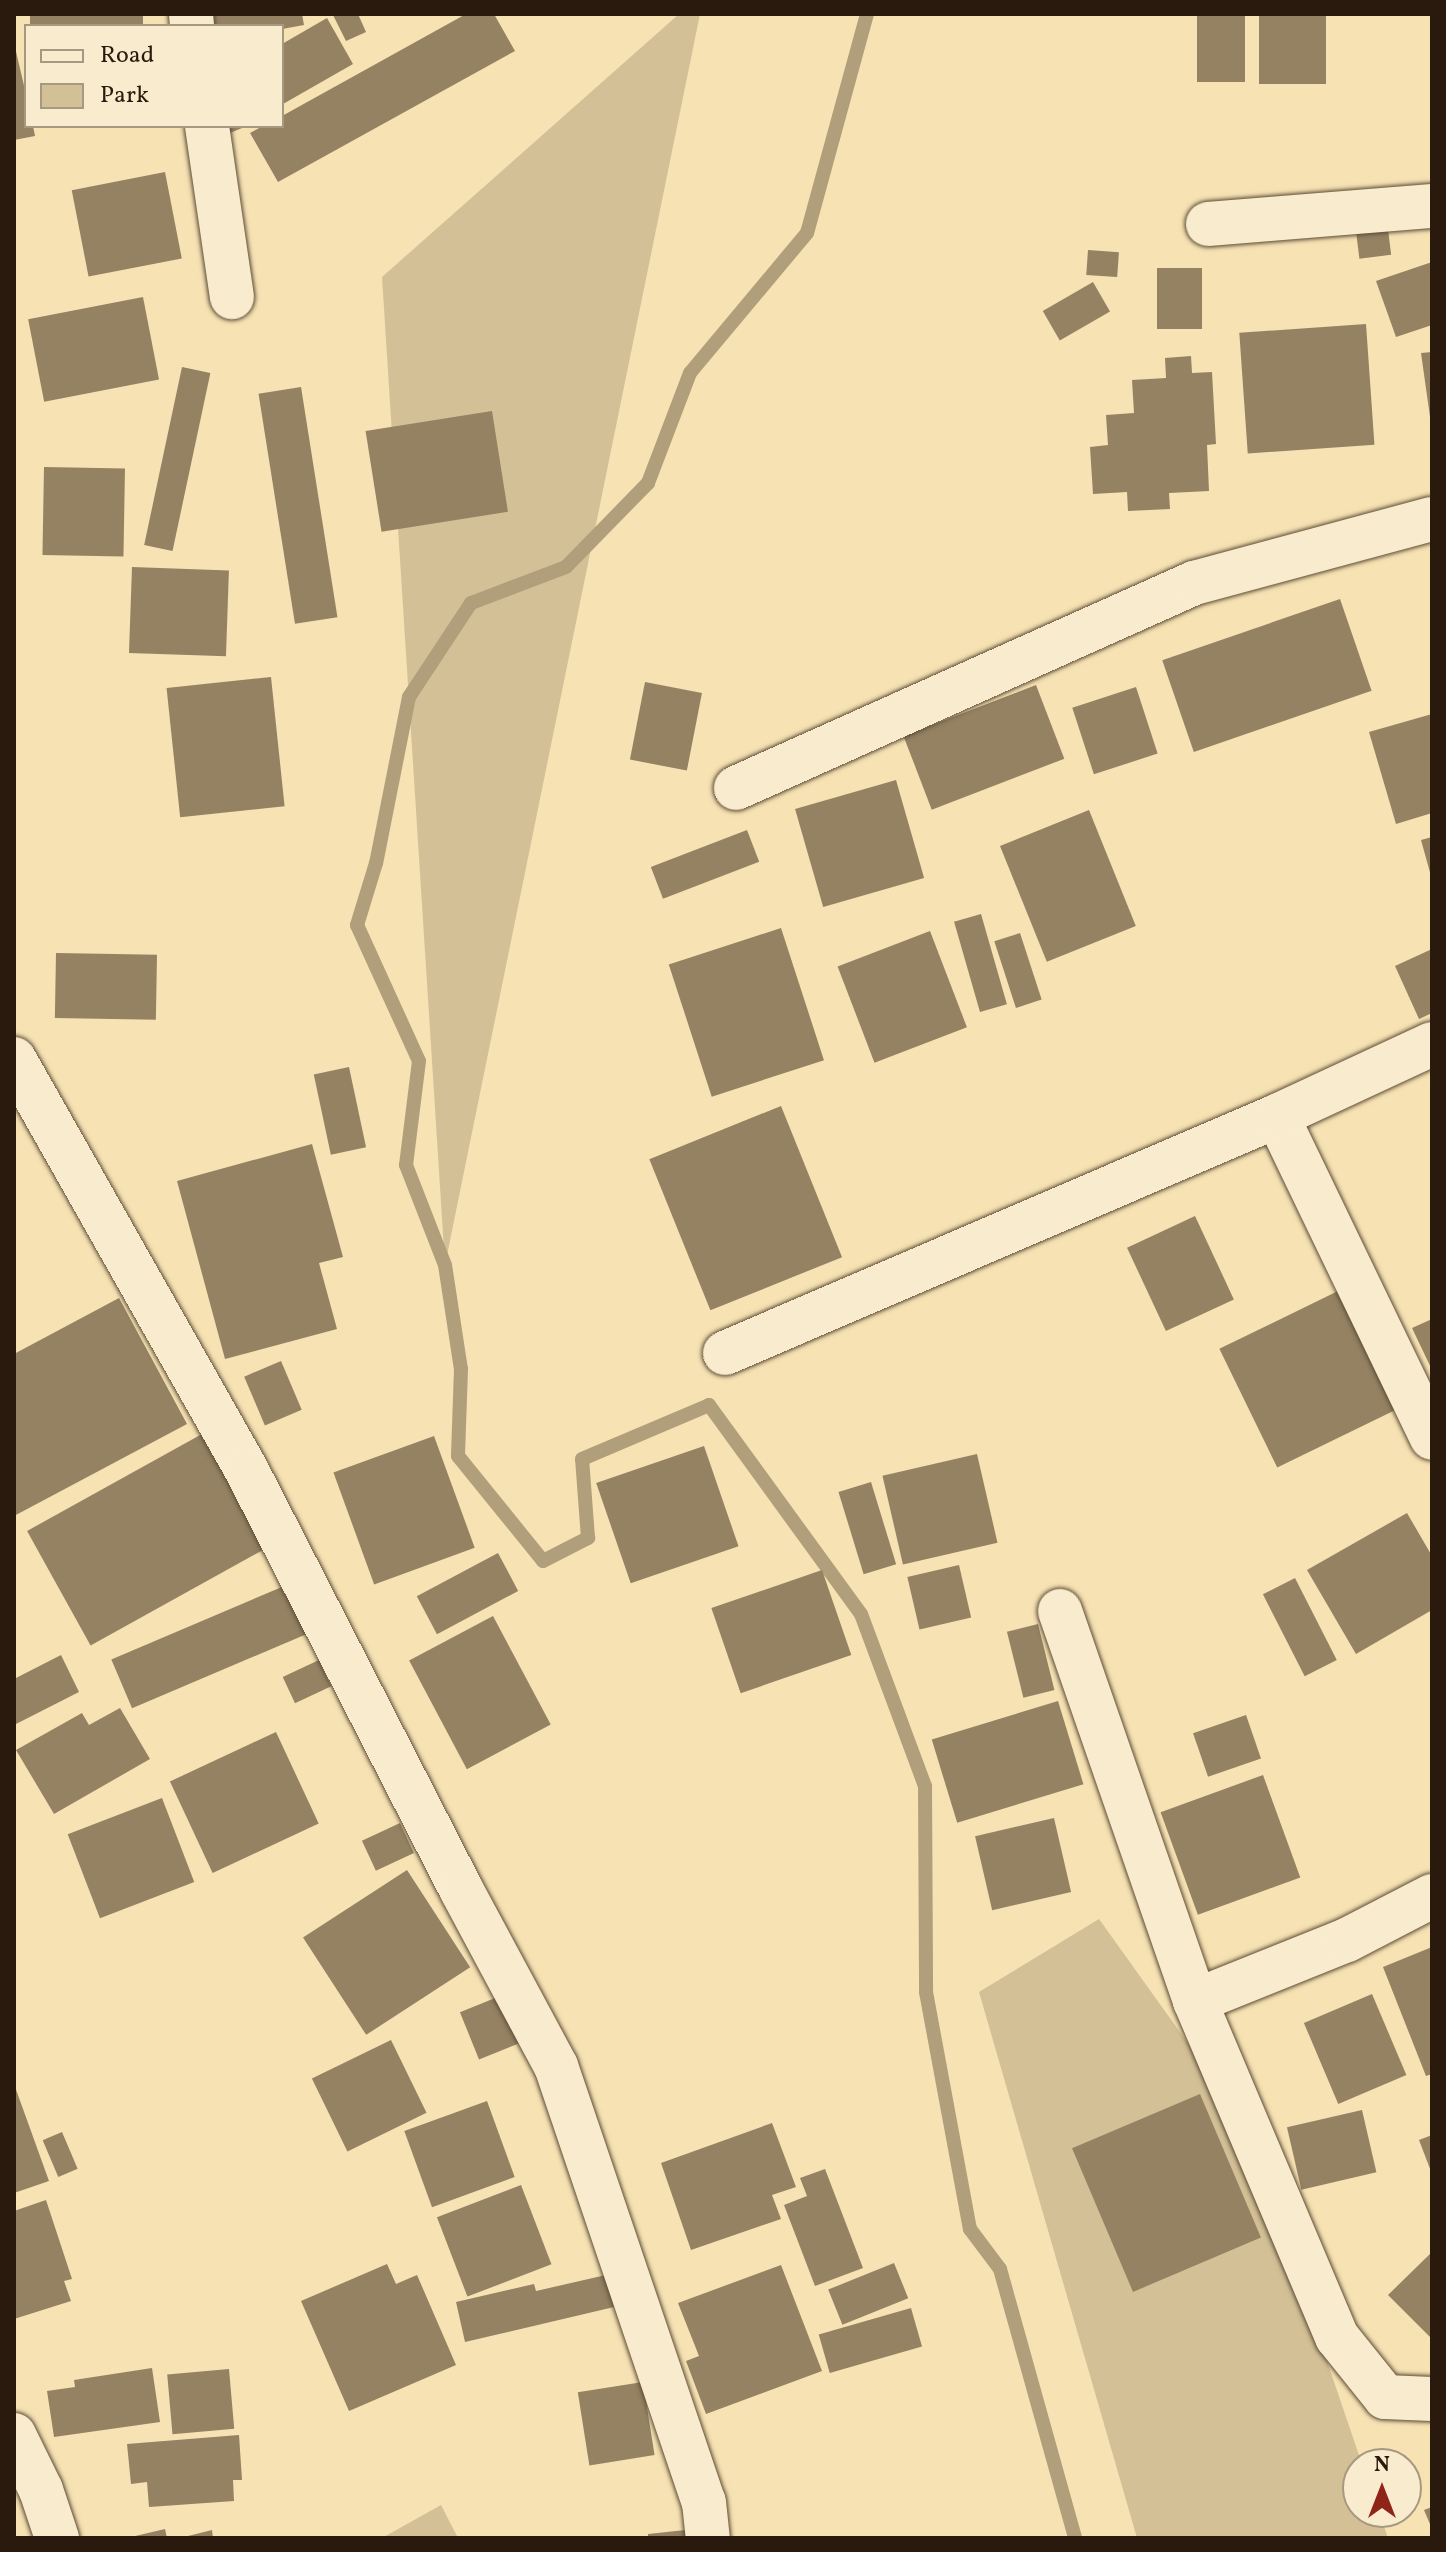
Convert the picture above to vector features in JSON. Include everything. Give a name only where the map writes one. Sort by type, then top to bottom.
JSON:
[{"type":"street","points":[[207,128],[232,297]]},
{"type":"street","points":[[1208,224],[1432,206]]},
{"type":"street","points":[[736,788],[1194,583],[1432,519]]},
{"type":"street","points":[[725,1353],[1277,1116],[1432,1044]]},
{"type":"street","points":[[14,1059],[246,1469],[462,1891],[556,2066],[704,2502],[708,2538]]},
{"type":"street","points":[[1277,1116],[1432,1438]]},
{"type":"street","points":[[1060,1611],[1195,2001],[1337,2337],[1385,2397],[1432,2399]]},
{"type":"street","points":[[1195,2001],[1347,1940],[1432,1896]]},
{"type":"street","points":[[14,2435],[41,2490],[57,2538]]},
{"type":"green space","points":[[679,14],[700,14],[445,1265],[382,277]]},
{"type":"green space","points":[[1099,1919],[1210,2074],[1283,2232],[1357,2448],[1342,2448],[1342,2528],[1385,2528],[1388,2538],[1137,2538],[979,1992]]},
{"type":"green space","points":[[441,2505],[458,2538],[382,2538]]},
{"type":"building","points":[[30,14],[143,14],[143,24],[30,24]]},
{"type":"building","points":[[204,14],[302,14],[304,25],[284,29],[284,24],[206,24]]},
{"type":"building","points":[[358,14],[366,32],[346,41],[333,15]]},
{"type":"building","points":[[466,14],[494,14],[515,51],[278,182],[250,133],[259,128],[284,128],[284,115]]},
{"type":"building","points":[[1197,14],[1245,14],[1245,82],[1197,82]]},
{"type":"building","points":[[1259,14],[1326,14],[1326,84],[1259,84]]},
{"type":"building","points":[[327,18],[353,64],[284,103],[284,43]]},
{"type":"building","points":[[14,43],[24,86],[24,128],[33,128],[35,136],[14,140]]},
{"type":"building","points":[[222,128],[242,128],[225,135]]},
{"type":"building","points":[[165,172],[182,258],[89,277],[72,190]]},
{"type":"building","points":[[1387,221],[1391,255],[1359,259],[1355,225]]},
{"type":"building","points":[[1088,250],[1119,252],[1117,277],[1086,275]]},
{"type":"building","points":[[1432,262],[1432,325],[1396,337],[1376,281]]},
{"type":"building","points":[[1157,268],[1202,268],[1202,329],[1157,329]]},
{"type":"building","points":[[1093,282],[1110,311],[1060,340],[1043,311]]},
{"type":"building","points":[[143,297],[159,379],[44,402],[28,319]]},
{"type":"building","points":[[1366,324],[1374,445],[1248,454],[1239,333]]},
{"type":"building","points":[[1432,352],[1432,417],[1430,417],[1421,353]]},
{"type":"building","points":[[1191,356],[1192,373],[1212,372],[1216,444],[1207,445],[1209,491],[1169,493],[1170,509],[1128,511],[1127,492],[1093,494],[1090,447],[1108,445],[1106,415],[1134,413],[1132,380],[1166,378],[1165,358]]},
{"type":"building","points":[[182,367],[210,373],[173,551],[144,545]]},
{"type":"building","points":[[301,387],[337,617],[295,624],[259,394]]},
{"type":"building","points":[[492,411],[508,512],[382,532],[366,431]]},
{"type":"building","points":[[44,467],[125,468],[123,556],[42,555]]},
{"type":"building","points":[[132,567],[229,570],[226,656],[129,653]]},
{"type":"building","points":[[1340,599],[1372,691],[1194,752],[1162,660]]},
{"type":"building","points":[[271,677],[285,806],[180,817],[167,688]]},
{"type":"building","points":[[645,682],[702,693],[687,771],[630,760]]},
{"type":"building","points":[[1036,685],[1064,759],[932,810],[903,736]]},
{"type":"building","points":[[1136,687],[1158,754],[1094,774],[1072,708]]},
{"type":"building","points":[[1432,714],[1432,813],[1396,824],[1369,732]]},
{"type":"building","points":[[896,780],[924,878],[823,907],[795,809]]},
{"type":"building","points":[[1089,810],[1136,926],[1047,962],[1000,846]]},
{"type":"building","points":[[747,830],[759,862],[663,899],[651,867]]},
{"type":"building","points":[[1432,837],[1432,876],[1431,876],[1421,840]]},
{"type":"building","points":[[981,914],[1007,1004],[980,1012],[954,922]]},
{"type":"building","points":[[781,928],[824,1060],[712,1097],[669,964]]},
{"type":"building","points":[[930,931],[967,1027],[874,1063],[838,966]]},
{"type":"building","points":[[1020,933],[1042,1000],[1016,1008],[994,941]]},
{"type":"building","points":[[1432,949],[1432,1013],[1419,1019],[1395,966]]},
{"type":"building","points":[[56,953],[157,955],[156,1020],[55,1018]]},
{"type":"building","points":[[349,1067],[366,1147],[331,1155],[314,1074]]},
{"type":"building","points":[[781,1106],[842,1257],[710,1310],[649,1159]]},
{"type":"building","points":[[312,1144],[343,1257],[319,1263],[337,1329],[225,1359],[177,1181]]},
{"type":"building","points":[[1195,1216],[1234,1299],[1166,1331],[1127,1248]]},
{"type":"building","points":[[1338,1291],[1396,1410],[1277,1468],[1219,1349]]},
{"type":"building","points":[[119,1298],[187,1424],[14,1516],[14,1354]]},
{"type":"building","points":[[1432,1319],[1432,1370],[1412,1328]]},
{"type":"building","points":[[281,1361],[302,1410],[265,1425],[244,1377]]},
{"type":"building","points":[[202,1434],[266,1549],[91,1646],[27,1531]]},
{"type":"building","points":[[434,1436],[475,1548],[374,1584],[333,1473]]},
{"type":"building","points":[[704,1446],[739,1546],[631,1583],[596,1483]]},
{"type":"building","points":[[977,1454],[997,1543],[903,1564],[882,1476]]},
{"type":"building","points":[[871,1482],[896,1564],[864,1574],[838,1492]]},
{"type":"building","points":[[1407,1513],[1432,1556],[1432,1610],[1356,1654],[1307,1570]]},
{"type":"building","points":[[498,1553],[518,1591],[437,1634],[417,1596]]},
{"type":"building","points":[[959,1565],[971,1618],[920,1630],[907,1577]]},
{"type":"building","points":[[822,1570],[851,1655],[741,1693],[711,1608]]},
{"type":"building","points":[[1295,1578],[1337,1660],[1305,1676],[1263,1594]]},
{"type":"building","points":[[289,1584],[310,1633],[132,1708],[111,1659]]},
{"type":"building","points":[[493,1616],[551,1725],[467,1769],[409,1661]]},
{"type":"building","points":[[1038,1624],[1054,1690],[1023,1698],[1007,1632]]},
{"type":"building","points":[[61,1655],[79,1692],[14,1725],[14,1679]]},
{"type":"building","points":[[319,1660],[331,1686],[295,1703],[283,1677]]},
{"type":"building","points":[[1058,1701],[1083,1784],[957,1823],[932,1740]]},
{"type":"building","points":[[120,1708],[150,1759],[54,1814],[16,1750],[82,1713],[89,1725]]},
{"type":"building","points":[[1246,1715],[1261,1758],[1208,1777],[1193,1733]]},
{"type":"building","points":[[276,1732],[319,1824],[213,1873],[170,1781]]},
{"type":"building","points":[[1263,1775],[1300,1877],[1198,1915],[1161,1812]]},
{"type":"building","points":[[162,1798],[194,1882],[100,1918],[68,1834]]},
{"type":"building","points":[[1054,1818],[1071,1892],[992,1910],[975,1836]]},
{"type":"building","points":[[400,1823],[414,1853],[376,1871],[362,1841]]},
{"type":"building","points":[[407,1870],[470,1967],[366,2035],[303,1938]]},
{"type":"building","points":[[1432,1947],[1432,2074],[1426,2076],[1383,1967]]},
{"type":"building","points":[[510,1992],[529,2039],[479,2060],[460,2012]]},
{"type":"building","points":[[1372,1994],[1406,2075],[1338,2104],[1304,2023]]},
{"type":"building","points":[[391,2040],[427,2113],[347,2151],[312,2079]]},
{"type":"building","points":[[14,2084],[49,2181],[14,2193]]},
{"type":"building","points":[[1200,2094],[1261,2238],[1133,2292],[1072,2148]]},
{"type":"building","points":[[487,2101],[515,2177],[432,2207],[404,2131]]},
{"type":"building","points":[[1362,2110],[1376,2172],[1301,2190],[1287,2127]]},
{"type":"building","points":[[772,2123],[796,2187],[772,2195],[781,2219],[691,2250],[661,2163]]},
{"type":"building","points":[[62,2132],[78,2169],[58,2177],[43,2140]]},
{"type":"building","points":[[1432,2135],[1432,2174],[1419,2140]]},
{"type":"building","points":[[825,2169],[863,2268],[815,2286],[784,2205],[807,2196],[800,2178]]},
{"type":"building","points":[[521,2185],[551,2264],[467,2297],[437,2217]]},
{"type":"building","points":[[46,2200],[72,2279],[64,2281],[71,2301],[14,2319],[14,2211]]},
{"type":"building","points":[[1432,2252],[1432,2339],[1388,2295]]},
{"type":"building","points":[[894,2263],[908,2298],[842,2325],[828,2290]]},
{"type":"building","points":[[387,2264],[396,2284],[417,2275],[456,2365],[349,2411],[301,2301]]},
{"type":"building","points":[[781,2265],[822,2371],[706,2414],[686,2361],[699,2356],[678,2303]]},
{"type":"building","points":[[606,2275],[614,2307],[465,2342],[456,2302],[534,2284],[536,2291]]},
{"type":"building","points":[[911,2308],[922,2346],[830,2373],[819,2334]]},
{"type":"building","points":[[152,2368],[160,2422],[54,2437],[47,2391],[75,2387],[74,2380]]},
{"type":"building","points":[[229,2369],[234,2429],[172,2434],[167,2374]]},
{"type":"building","points":[[643,2382],[655,2455],[589,2465],[578,2392]]},
{"type":"building","points":[[239,2435],[242,2480],[233,2480],[234,2501],[149,2507],[147,2482],[131,2484],[127,2444]]},
{"type":"building","points":[[1432,2507],[1432,2529],[1424,2510]]},
{"type":"building","points":[[165,2529],[167,2538],[131,2538],[131,2537]]},
{"type":"building","points":[[695,2529],[696,2538],[648,2538],[648,2534]]},
{"type":"building","points":[[212,2530],[213,2538],[184,2538],[184,2537]]},
{"type":"waterway","points":[[867,14],[807,233],[690,373],[648,483],[566,567],[471,603],[409,697],[376,863],[357,925],[419,1061],[406,1165],[445,1265],[461,1369],[458,1456],[543,1561],[588,1538],[582,1459],[709,1405],[861,1614],[925,1786],[926,1992],[970,2229],[1000,2269],[1075,2538]]}]
